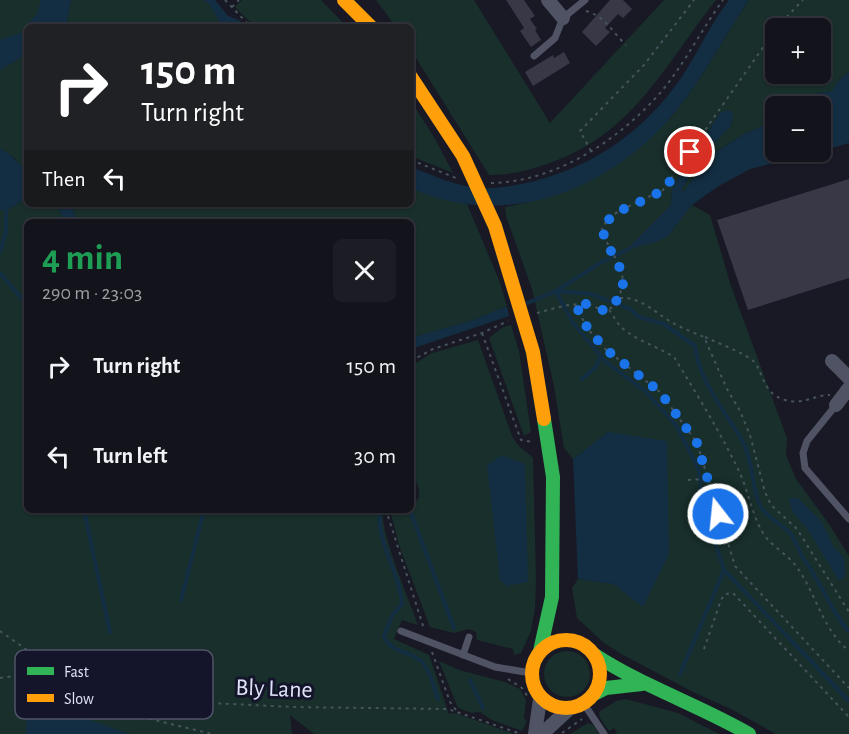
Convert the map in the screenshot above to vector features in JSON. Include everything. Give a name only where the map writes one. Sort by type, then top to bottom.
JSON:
[{"type":"street","points":[[344,0],[367,24]]},
{"type":"street","points":[[355,0],[374,24]]},
{"type":"street","points":[[548,0],[563,18]]},
{"type":"street","points":[[414,82],[463,156],[495,226],[533,352],[553,477],[552,597],[540,651],[531,673],[535,691],[535,734]]},
{"type":"street","points":[[832,361],[849,378]]},
{"type":"street","points":[[552,597],[573,640]]},
{"type":"street","points":[[540,651],[561,640],[573,640],[642,684],[727,720],[749,734]]},
{"type":"street","points":[[535,699],[559,708],[586,709],[600,678],[595,655]]},
{"type":"street","points":[[594,694],[606,688],[642,684]]},
{"type":"street","points":[[542,734],[569,708]]},
{"type":"lane","points":[[534,56],[555,38],[563,18],[585,0]]},
{"type":"lane","points":[[842,396],[807,441],[803,453],[805,468],[849,519]]},
{"type":"lane","points":[[401,631],[511,671],[531,673]]},
{"type":"lane","points":[[463,655],[469,637]]},
{"type":"lane","points":[[586,709],[604,734]]},
{"type":"path","points":[[225,0],[248,24]]},
{"type":"path","points":[[232,7],[240,0]]},
{"type":"path","points":[[591,151],[580,130],[644,65],[694,0]]},
{"type":"path","points":[[489,183],[509,183],[540,176],[591,151],[621,129],[662,91],[723,0]]},
{"type":"path","points":[[786,18],[803,0]]},
{"type":"path","points":[[584,10],[595,13],[606,21],[626,45]]},
{"type":"path","points":[[559,308],[588,304],[602,310],[609,310],[620,298],[623,272],[604,237],[602,228],[609,218],[619,211],[663,190],[765,45]]},
{"type":"path","points":[[414,161],[464,180]]},
{"type":"path","points":[[620,298],[632,297],[670,321],[753,360],[773,395],[786,401],[806,402],[827,394],[842,396]]},
{"type":"path","points":[[575,304],[588,329],[604,348],[660,392],[697,443],[735,566],[849,688]]},
{"type":"path","points":[[609,310],[620,325],[637,338],[655,345],[674,357],[739,471],[747,498],[764,534],[780,552],[795,564],[820,613],[841,645],[849,651]]},
{"type":"path","points":[[414,359],[433,349],[482,333],[521,440],[535,442],[548,440]]},
{"type":"path","points":[[704,337],[727,389],[741,411],[771,505],[797,529],[849,612]]},
{"type":"path","points":[[688,480],[707,479]]},
{"type":"path","points":[[387,513],[429,643],[450,702],[456,711]]},
{"type":"path","points":[[704,650],[721,600],[725,594],[733,593],[849,717]]},
{"type":"path","name":"Bly Lane","points":[[0,630],[27,650]]},
{"type":"path","points":[[511,671],[508,679],[522,687],[535,699]]},
{"type":"path","points":[[0,678],[15,676]]},
{"type":"path","name":"Bly Lane","points":[[213,703],[456,711],[521,734]]},
{"type":"path","points":[[562,734],[586,709]]},
{"type":"path","points":[[151,719],[212,734]]},
{"type":"green space","points":[[0,0],[52,0],[30,24],[24,24],[24,31],[0,57]]},
{"type":"green space","points":[[71,0],[203,0],[209,4],[221,24],[67,24]]},
{"type":"green space","points":[[242,0],[321,0],[344,24],[252,24],[235,7]]},
{"type":"green space","points":[[376,0],[474,0],[550,123],[664,0],[716,0],[662,73],[625,117],[577,151],[533,169],[504,174],[489,175],[414,55],[414,24],[394,24]]},
{"type":"green space","points":[[749,0],[849,0],[849,72],[840,79],[832,91],[812,96],[765,96],[765,125],[744,134],[711,155],[683,193],[682,189],[700,159],[730,127],[733,119],[720,113],[676,181],[672,190],[671,205],[627,249],[668,236],[692,205],[710,215],[731,286],[787,438],[786,455],[796,479],[849,556],[849,734],[776,734],[621,654],[604,643],[577,618],[572,588],[578,579],[613,584],[644,606],[608,432],[573,459],[564,448],[554,386],[532,289],[506,216],[505,207],[563,192],[611,168],[669,120],[705,70]]},
{"type":"green space","points":[[24,56],[24,172],[16,159],[0,148],[0,70]]},
{"type":"green space","points":[[414,106],[435,139],[453,173],[414,157]]},
{"type":"green space","points":[[414,189],[441,199],[467,204],[499,280],[507,306],[473,320],[414,337],[414,219],[77,219],[71,207],[414,207]]},
{"type":"green space","points":[[24,200],[24,207],[58,207],[64,219],[24,219],[24,513],[383,513],[390,550],[418,625],[402,620],[394,639],[429,655],[449,714],[455,713],[514,734],[314,734],[290,715],[292,734],[0,734],[0,210],[6,211]]},
{"type":"green space","points":[[511,325],[519,351],[531,432],[524,436],[489,338],[503,327]]},
{"type":"green space","points":[[478,340],[512,436],[519,446],[533,458],[535,608],[531,631],[521,653],[514,655],[513,649],[477,640],[476,632],[469,629],[454,633],[430,627],[399,545],[391,514],[414,513],[414,502],[419,498],[414,474],[414,364],[432,353]]},
{"type":"green space","points":[[567,651],[583,658],[590,674],[583,690],[567,697],[551,690],[544,674],[551,658]]},
{"type":"green space","points":[[439,661],[459,670],[505,682],[520,689],[526,700],[524,718],[527,721],[522,731],[492,720],[480,712],[472,713],[458,708]]},
{"type":"green space","points":[[626,699],[678,713],[719,734],[615,734],[617,732],[614,728],[609,731],[600,718],[599,712],[616,701]]},
{"type":"green space","points":[[588,723],[593,725],[599,734],[570,734]]},
{"type":"water","points":[[41,0],[71,0],[67,24],[28,24],[37,14]]},
{"type":"water","points":[[203,0],[215,0],[228,16],[239,20],[242,24],[221,24],[209,4]]},
{"type":"water","points":[[729,0],[749,0],[676,111],[650,139],[621,162],[590,181],[556,195],[520,204],[484,206],[447,201],[414,189],[414,168],[463,185],[495,188],[557,174],[599,155],[635,129],[667,97]]},
{"type":"water","points":[[24,29],[24,56],[0,70],[0,40],[20,33]]},
{"type":"water","points":[[849,72],[849,143],[831,148],[831,96],[812,96],[832,91],[840,79]]},
{"type":"water","points":[[727,110],[732,112],[733,119],[730,127],[700,159],[682,189],[683,192],[711,155],[744,134],[765,125],[765,162],[778,162],[750,169],[717,187],[692,205],[668,236],[656,242],[626,250],[671,205],[672,190],[676,181],[720,113]]},
{"type":"water","points":[[0,148],[19,163],[24,172],[24,200],[6,211],[0,210]]},
{"type":"water","points":[[58,207],[71,207],[77,219],[64,219]]},
{"type":"water","points":[[507,306],[509,316],[414,348],[414,337],[473,320]]},
{"type":"water","points":[[608,432],[667,441],[669,554],[643,607],[613,584],[578,579],[573,459]]},
{"type":"water","points":[[502,455],[525,464],[528,582],[507,586],[500,580],[487,465]]},
{"type":"water","points":[[789,498],[798,498],[822,522],[834,548],[844,557],[845,576],[839,581],[810,533],[792,511]]},
{"type":"water","points":[[26,719],[87,719],[129,734],[26,734]]},
{"type":"building","points":[[506,0],[524,0],[535,16],[530,19],[541,40],[531,47],[520,31],[524,28]]},
{"type":"building","points":[[610,0],[623,0],[632,9],[623,18],[618,14],[605,28],[610,32],[596,46],[582,32]]},
{"type":"building","points":[[564,52],[570,63],[533,86],[525,72],[553,55],[554,58]]},
{"type":"building","points":[[849,179],[849,278],[748,310],[717,220]]},
{"type":"waterway","points":[[0,252],[6,232],[6,211]]},
{"type":"waterway","points":[[525,304],[556,291],[600,263],[629,249]]},
{"type":"waterway","points":[[0,273],[24,301]]},
{"type":"waterway","points":[[556,291],[591,294],[630,309],[639,317],[664,324],[695,346],[708,385],[744,444],[750,460],[759,503],[766,513],[791,534],[832,607],[849,632]]},
{"type":"waterway","points":[[556,291],[573,323],[606,362],[645,391],[676,425],[698,468],[704,509],[724,570],[680,674]]},
{"type":"waterway","points":[[582,379],[595,368],[601,357]]},
{"type":"waterway","points":[[85,513],[110,632]]},
{"type":"waterway","points":[[181,600],[203,513]]},
{"type":"waterway","points":[[380,513],[381,534],[397,580],[402,604],[392,616],[384,636],[391,646],[423,663],[430,675],[438,699]]},
{"type":"waterway","points":[[411,513],[454,628]]},
{"type":"waterway","points":[[724,570],[849,701]]},
{"type":"waterway","points":[[470,680],[483,708]]},
{"type":"traffic: fast","points":[[540,651],[552,597],[553,477],[544,419]]},
{"type":"traffic: fast","points":[[595,655],[633,677],[749,734]]},
{"type":"traffic: fast","points":[[594,694],[606,688],[642,684]]},
{"type":"traffic: slow","points":[[344,0],[368,24]]},
{"type":"traffic: slow","points":[[414,82],[463,156],[495,226],[533,352],[544,419]]},
{"type":"traffic: slow","points":[[559,640],[573,640],[585,645],[595,655],[600,674],[595,693],[585,703],[573,708],[559,708],[547,703],[537,693],[532,681],[532,667],[537,655],[547,645],[559,640]]},
{"type":"route","points":[[690,152],[663,190],[619,211],[609,218],[602,228],[604,237],[623,272],[620,298],[609,310],[602,310],[588,304],[575,304],[588,329],[604,348],[660,392],[697,443],[718,514]]}]
